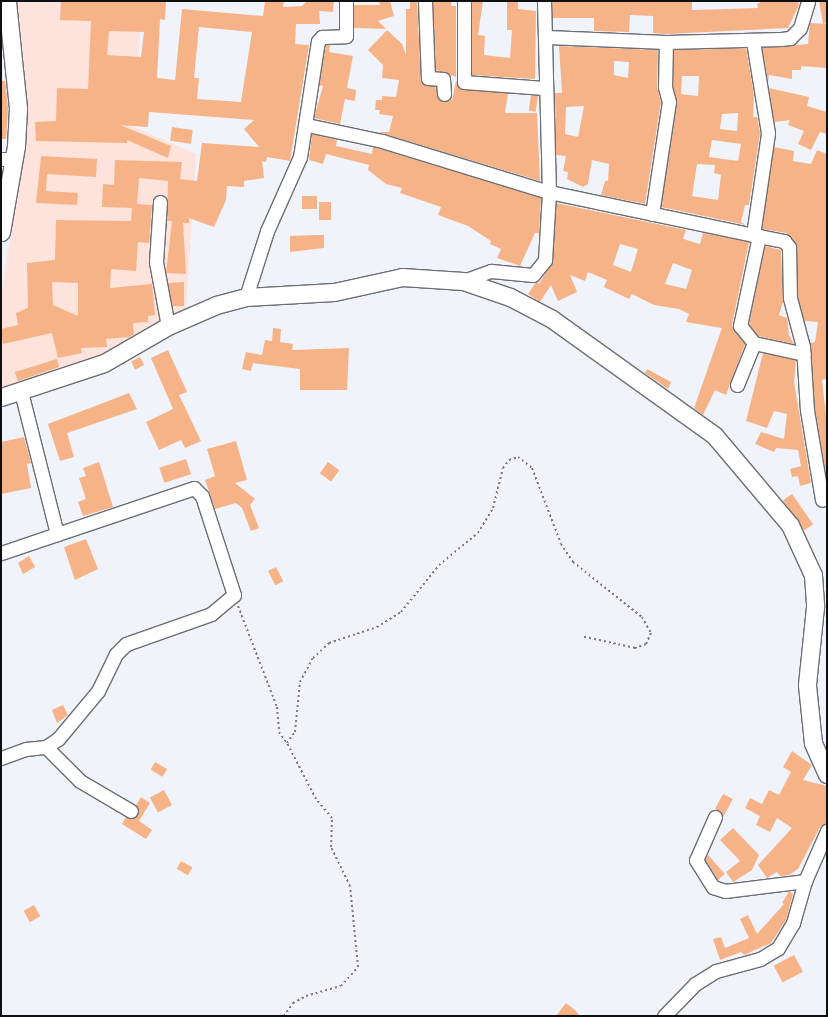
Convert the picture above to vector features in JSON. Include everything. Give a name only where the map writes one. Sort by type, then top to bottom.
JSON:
[{"type":"main road","points":[[1,232],[7,159],[18,108],[7,1]]},
{"type":"main road","points":[[1,397],[21,392],[104,364],[168,326],[216,304],[246,297],[334,292],[402,277],[463,281],[510,297],[552,319],[714,435],[790,525],[813,575],[815,606],[807,684],[813,743],[827,774]]},
{"type":"street","points":[[246,297],[267,230],[300,157],[307,125],[318,41],[322,37],[346,36],[346,1]]},
{"type":"street","points":[[425,1],[428,78],[443,79],[444,94]]},
{"type":"street","points":[[464,1],[464,82],[544,88]]},
{"type":"street","points":[[463,281],[491,271],[537,273],[545,260],[549,192],[544,88],[547,37],[544,1]]},
{"type":"street","points":[[547,37],[666,42],[753,41],[790,38],[796,33],[804,20],[808,1]]},
{"type":"street","points":[[753,41],[768,133],[756,236],[740,326],[754,343],[804,354]]},
{"type":"street","points":[[652,214],[669,102],[665,87],[666,42]]},
{"type":"street","points":[[307,125],[382,141],[549,192],[756,236],[788,245],[790,298],[804,354],[807,410],[822,500]]},
{"type":"street","points":[[160,202],[156,262],[168,326]]},
{"type":"street","points":[[737,385],[754,343]]},
{"type":"street","points":[[21,392],[57,534]]},
{"type":"street","points":[[1,552],[194,488],[202,496],[234,595],[211,614],[126,644],[116,654],[98,691],[78,717],[46,747],[26,749],[1,758]]},
{"type":"street","points":[[46,747],[80,781],[131,811]]},
{"type":"street","points":[[715,817],[696,860],[713,887],[725,891],[805,881]]},
{"type":"street","points":[[664,1016],[696,984],[716,970],[760,959],[778,948],[793,923],[805,881],[827,832]]},
{"type":"path","points":[[287,743],[295,732],[300,682],[313,658],[329,643],[377,627],[401,612],[430,574],[486,523],[503,468],[513,457],[521,457],[532,468],[561,544],[574,562],[642,617],[650,633],[646,644],[635,648],[581,636]]},
{"type":"path","points":[[234,595],[277,707],[279,732],[287,743],[316,799],[332,818],[331,847],[350,886],[358,967],[341,986],[306,996],[293,1003],[284,1016]]},
{"type":"shaded area","points":[[15,1],[143,1],[132,126],[196,154],[186,310],[98,358],[1,393],[1,296],[25,141],[24,58]]},
{"type":"building","points":[[61,1],[166,1],[165,20],[160,19],[157,78],[175,80],[182,9],[263,16],[265,1],[284,1],[283,7],[302,6],[307,1],[334,1],[333,12],[319,11],[320,24],[296,24],[295,44],[309,45],[290,161],[267,157],[266,162],[262,161],[264,178],[244,181],[244,187],[227,186],[226,200],[214,227],[189,218],[189,223],[183,223],[186,274],[166,273],[172,221],[167,221],[168,181],[139,178],[137,204],[152,205],[149,243],[138,242],[136,271],[111,269],[110,288],[152,284],[155,315],[148,316],[148,322],[133,323],[134,334],[129,337],[106,339],[107,347],[81,348],[82,353],[58,358],[52,333],[3,344],[1,334],[1,329],[18,325],[16,313],[28,308],[27,263],[55,260],[56,220],[131,221],[132,208],[102,207],[103,184],[114,185],[115,160],[182,162],[180,179],[197,181],[202,143],[259,147],[244,129],[254,120],[149,112],[148,127],[120,125],[171,146],[168,158],[127,140],[127,143],[36,141],[35,122],[56,121],[57,88],[88,89],[91,21],[60,20]],"holes":[[[199,27],[252,32],[241,102],[197,99],[199,78],[194,78]],[[109,31],[144,32],[141,57],[107,55]],[[52,282],[78,283],[78,316],[53,305]]]},
{"type":"building","points":[[379,1],[390,1],[394,16],[378,21],[386,29],[354,28],[354,5],[380,5]]},
{"type":"building","points":[[410,1],[417,1],[421,82],[435,87],[441,101],[452,100],[456,81],[463,90],[508,93],[505,113],[537,113],[540,181],[378,132],[389,132],[393,116],[379,114],[380,110],[375,110],[376,100],[382,100],[382,96],[396,97],[399,80],[382,78],[383,65],[368,50],[387,30],[402,44],[406,55],[406,9],[410,9]]},
{"type":"building","points":[[433,1],[451,1],[451,6],[456,6],[456,77],[436,70]]},
{"type":"building","points":[[472,1],[483,1],[478,35],[485,36],[484,55],[510,58],[512,30],[507,30],[507,1],[518,1],[518,9],[536,11],[535,79],[472,75]]},
{"type":"building","points":[[552,1],[692,1],[692,10],[758,8],[757,4],[763,1],[798,1],[799,5],[788,28],[666,34],[653,33],[653,16],[630,15],[629,32],[594,31],[594,18],[552,18]]},
{"type":"building","points":[[819,1],[827,1],[827,23],[823,24]]},
{"type":"building","points":[[810,23],[827,24],[827,68],[801,66],[801,70],[792,70],[792,79],[769,75],[768,82],[762,48],[808,44]]},
{"type":"building","points":[[326,45],[330,45],[329,52],[353,56],[347,88],[356,90],[355,101],[345,99],[340,124],[314,118],[323,86],[319,85]]},
{"type":"building","points":[[559,46],[658,50],[657,87],[661,102],[645,204],[601,195],[605,181],[608,181],[609,164],[592,160],[588,184],[583,187],[567,179],[568,172],[563,171],[566,156],[556,155],[555,93],[562,93]],"holes":[[[614,61],[629,62],[628,78],[614,75]],[[584,106],[578,137],[565,134],[566,107]]]},
{"type":"building","points":[[746,48],[754,95],[753,117],[757,117],[760,133],[749,205],[745,205],[741,222],[746,225],[661,207],[677,103],[673,86],[674,50]],"holes":[[[682,76],[699,76],[698,96],[681,94]],[[738,113],[737,131],[720,129],[722,114]],[[712,140],[741,144],[738,161],[709,157]],[[697,164],[715,165],[714,173],[721,175],[718,200],[692,196]]]},
{"type":"building","points":[[1,81],[5,81],[8,108],[6,139],[1,139]]},
{"type":"building","points":[[769,88],[809,97],[807,106],[827,112],[827,134],[820,132],[811,150],[798,144],[804,131],[788,125],[790,120],[774,122]]},
{"type":"building","points":[[531,95],[538,96],[536,112],[529,111]]},
{"type":"building","points":[[172,127],[193,130],[191,144],[170,141]]},
{"type":"building","points":[[312,134],[337,140],[336,146],[372,154],[373,147],[541,198],[539,233],[535,233],[520,266],[497,258],[501,249],[490,244],[491,241],[468,226],[438,215],[441,207],[400,193],[402,188],[386,184],[368,170],[369,165],[326,154],[323,164],[309,160]]},
{"type":"building","points":[[774,147],[794,151],[793,161],[811,164],[817,150],[827,154],[827,379],[822,380],[827,423],[827,481],[815,409],[810,343],[815,342],[818,322],[804,321],[798,297],[795,242],[786,233],[762,229]]},
{"type":"building","points":[[41,156],[97,159],[96,177],[47,174],[46,191],[78,193],[77,205],[36,203]]},
{"type":"building","points":[[302,196],[317,196],[317,209],[302,209]]},
{"type":"building","points":[[319,202],[331,202],[331,220],[319,220]]},
{"type":"building","points":[[556,203],[686,230],[683,239],[700,244],[703,233],[749,242],[732,325],[745,344],[726,395],[715,390],[703,415],[694,408],[722,328],[686,322],[689,314],[679,309],[654,305],[632,294],[629,299],[604,287],[607,280],[588,272],[585,281],[570,275],[577,292],[558,301],[551,285],[540,302],[528,294],[536,282],[539,284],[553,261]],"holes":[[[620,244],[638,249],[631,272],[613,265]],[[673,263],[692,270],[686,289],[665,284]]]},
{"type":"building","points":[[324,235],[324,248],[290,252],[290,236]]},
{"type":"building","points":[[765,246],[781,250],[783,302],[779,315],[787,318],[789,335],[794,344],[758,336],[749,324]]},
{"type":"building","points":[[184,282],[184,306],[172,306],[168,283]]},
{"type":"building","points":[[273,328],[281,329],[280,342],[293,344],[292,350],[349,348],[347,390],[300,390],[300,369],[253,363],[251,371],[242,369],[246,352],[262,355],[265,340],[272,341]]},
{"type":"building","points":[[168,350],[187,392],[179,395],[201,441],[185,448],[181,440],[159,450],[146,422],[173,409],[151,358]]},
{"type":"building","points":[[763,353],[796,360],[794,382],[811,483],[800,486],[798,476],[792,477],[790,469],[801,466],[798,450],[776,448],[774,452],[755,444],[761,432],[784,439],[787,414],[774,411],[767,428],[746,421]]},
{"type":"building","points":[[140,357],[144,365],[135,370],[131,362]]},
{"type":"building","points":[[57,359],[59,367],[18,381],[15,372]]},
{"type":"building","points":[[647,369],[671,382],[668,389],[645,373]]},
{"type":"building","points":[[129,393],[137,409],[67,433],[74,457],[60,461],[48,424]]},
{"type":"building","points":[[24,437],[31,463],[27,464],[31,488],[1,494],[1,442]]},
{"type":"building","points":[[236,441],[247,480],[235,483],[255,499],[250,505],[259,528],[251,531],[242,508],[236,503],[215,509],[205,480],[215,476],[207,449]]},
{"type":"building","points":[[186,459],[191,474],[164,483],[159,468]]},
{"type":"building","points":[[99,462],[113,507],[83,516],[78,502],[86,499],[79,478],[86,476],[83,468]]},
{"type":"building","points":[[328,462],[339,470],[331,482],[320,473]]},
{"type":"building","points":[[792,494],[813,524],[804,531],[783,500]]},
{"type":"building","points":[[86,539],[98,569],[75,580],[64,547]]},
{"type":"building","points":[[29,556],[35,567],[23,574],[18,563]]},
{"type":"building","points":[[276,567],[283,581],[275,585],[268,571]]},
{"type":"building","points":[[63,705],[68,715],[57,723],[52,710]]},
{"type":"building","points":[[792,751],[812,765],[803,780],[827,786],[827,823],[820,827],[798,869],[789,875],[780,876],[777,872],[767,878],[758,865],[792,828],[777,818],[770,832],[756,825],[760,816],[745,808],[750,798],[762,804],[769,790],[779,795],[791,772],[783,767]]},
{"type":"building","points":[[155,762],[167,769],[163,777],[150,770]]},
{"type":"building","points":[[164,790],[172,805],[158,813],[150,798]]},
{"type":"building","points":[[723,794],[733,799],[723,817],[715,809]]},
{"type":"building","points":[[141,797],[150,803],[139,821],[152,830],[146,839],[122,824],[126,817],[138,815],[136,805]]},
{"type":"building","points":[[733,828],[759,855],[752,870],[733,882],[726,872],[740,861],[720,840]]},
{"type":"building","points":[[708,855],[725,874],[718,880],[705,859]]},
{"type":"building","points":[[181,861],[192,867],[188,875],[177,869]]},
{"type":"building","points":[[789,891],[793,894],[786,920],[771,943],[744,955],[741,952],[720,960],[713,939],[721,937],[725,948],[749,938],[740,919],[748,915],[757,934],[784,904],[782,903]]},
{"type":"building","points":[[34,905],[40,916],[30,922],[24,911]]},
{"type":"building","points":[[794,955],[803,972],[783,983],[774,966]]},
{"type":"building","points":[[566,1003],[575,1010],[580,1016],[556,1016]]}]
